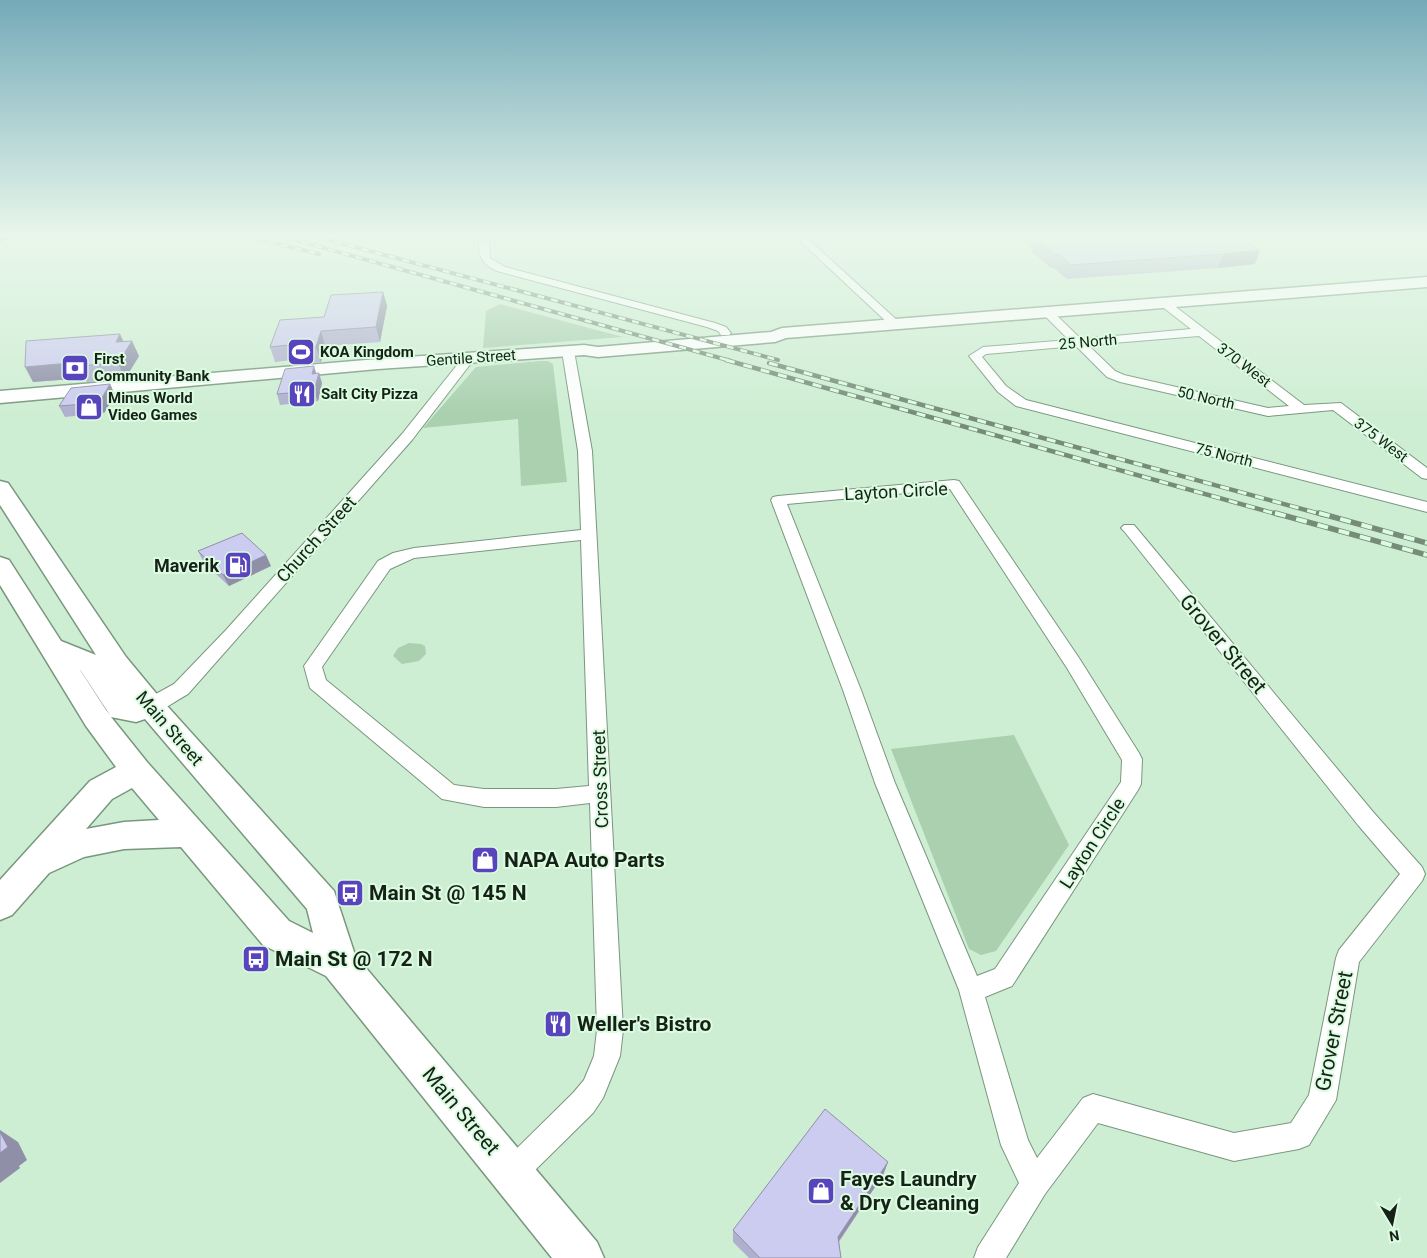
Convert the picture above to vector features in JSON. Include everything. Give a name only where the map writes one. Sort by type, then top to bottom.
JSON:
[{"type":"main road","name":"Gentile Street","points":[[576,350],[598,352],[775,337],[782,333],[1243,297]]},
{"type":"main road","name":"Gentile Street","points":[[0,396],[576,350],[595,346],[772,329],[782,333]]},
{"type":"main road","name":"Main Street","points":[[0,488],[116,664],[150,706],[322,902],[339,964]]},
{"type":"main road","name":"Main Street","points":[[0,565],[49,646],[96,718],[136,771],[276,933],[339,964],[581,1258]]},
{"type":"main road","points":[[49,646],[91,664],[121,709],[136,711],[150,706]]},
{"type":"main road","points":[[0,904],[101,790],[136,771]]},
{"type":"main road","points":[[34,864],[84,843],[110,837],[190,833]]},
{"type":"street","points":[[604,297],[711,325],[722,329],[725,333]]},
{"type":"street","points":[[865,297],[895,324]]},
{"type":"street","name":"370 West","points":[[1164,303],[1301,409]]},
{"type":"street","points":[[1046,312],[1078,343]]},
{"type":"street","name":"25 North","points":[[1021,403],[1002,389],[975,356],[976,354],[983,351],[1200,332]]},
{"type":"street","name":"50 North","points":[[1078,343],[1111,374],[1120,378],[1268,412],[1336,406]]},
{"type":"street","name":"Cross Street","points":[[512,1172],[590,1095],[607,1056],[610,1019],[590,534],[576,350]]},
{"type":"street","name":"Church Street","points":[[150,706],[181,689],[225,642],[407,437],[469,358]]},
{"type":"street","name":"75 North","points":[[1021,403],[1427,507]]},
{"type":"street","name":"375 West","points":[[1336,406],[1427,475]]},
{"type":"street","name":"Layton Circle","points":[[971,990],[1004,978],[1131,784],[1132,759],[1073,663],[954,484],[778,500],[808,583],[852,690],[888,792],[971,990],[1015,1145],[1035,1184]]},
{"type":"street","name":"Grover Street","points":[[1035,1184],[1093,1108],[1234,1147],[1299,1135],[1322,1100],[1348,958],[1421,870],[1366,819],[1129,528]]},
{"type":"street","points":[[590,534],[414,553],[399,557],[384,565],[313,666],[317,683],[449,793],[484,798],[556,798],[601,792]]},
{"type":"street","points":[[989,1258],[1035,1184]]},
{"type":"green space","points":[[500,304],[623,337],[483,348],[486,311]]},
{"type":"green space","points":[[548,361],[553,364],[567,482],[521,486],[518,419],[423,428],[476,367]]},
{"type":"green space","points":[[409,643],[425,646],[426,654],[419,661],[402,664],[393,656],[398,648]]},
{"type":"green space","points":[[1014,735],[1069,845],[996,951],[981,955],[969,949],[891,749]]},
{"type":"building","points":[[330,297],[382,297],[376,327],[321,331],[316,347],[288,349],[289,345],[270,347],[280,320],[324,317]]},
{"type":"building","points":[[120,334],[116,342],[132,341],[118,363],[79,366],[82,362],[25,367],[26,341]]},
{"type":"building","points":[[314,366],[312,374],[319,373],[314,391],[277,394],[285,369]]},
{"type":"building","points":[[110,384],[99,403],[59,406],[71,388]]},
{"type":"building","points":[[242,533],[266,555],[223,575],[198,551]]},
{"type":"building","name":"Fayes Laundry & Dry Cleaning","points":[[825,1109],[888,1162],[838,1237],[841,1258],[760,1258],[733,1230]]},
{"type":"building","points":[[0,1132],[8,1147],[0,1153]]},
{"type":"railway","points":[[499,297],[731,361]]},
{"type":"railway","points":[[541,297],[778,360]]},
{"type":"railway","points":[[726,360],[1280,515]]},
{"type":"railway","points":[[769,363],[1324,515]]},
{"type":"railway","points":[[1275,513],[1427,555]]},
{"type":"railway","points":[[1319,513],[1427,543]]},
{"type":"place","name":"KOA Kingdom","points":[[301,352]]},
{"type":"place","name":"First Community Bank","points":[[75,368]]},
{"type":"place","name":"Salt City Pizza","points":[[302,394]]},
{"type":"place","name":"Minus World Video Games","points":[[89,407]]},
{"type":"place","name":"Maverik","points":[[238,565]]},
{"type":"place","name":"NAPA Auto Parts","points":[[485,860]]},
{"type":"place","name":"Main St @ 145 N","points":[[350,893]]},
{"type":"place","name":"Main St @ 172 N","points":[[256,959]]},
{"type":"place","name":"Weller's Bistro","points":[[558,1024]]},
{"type":"place","name":"Fayes Laundry & Dry Cleaning","points":[[821,1191]]}]
